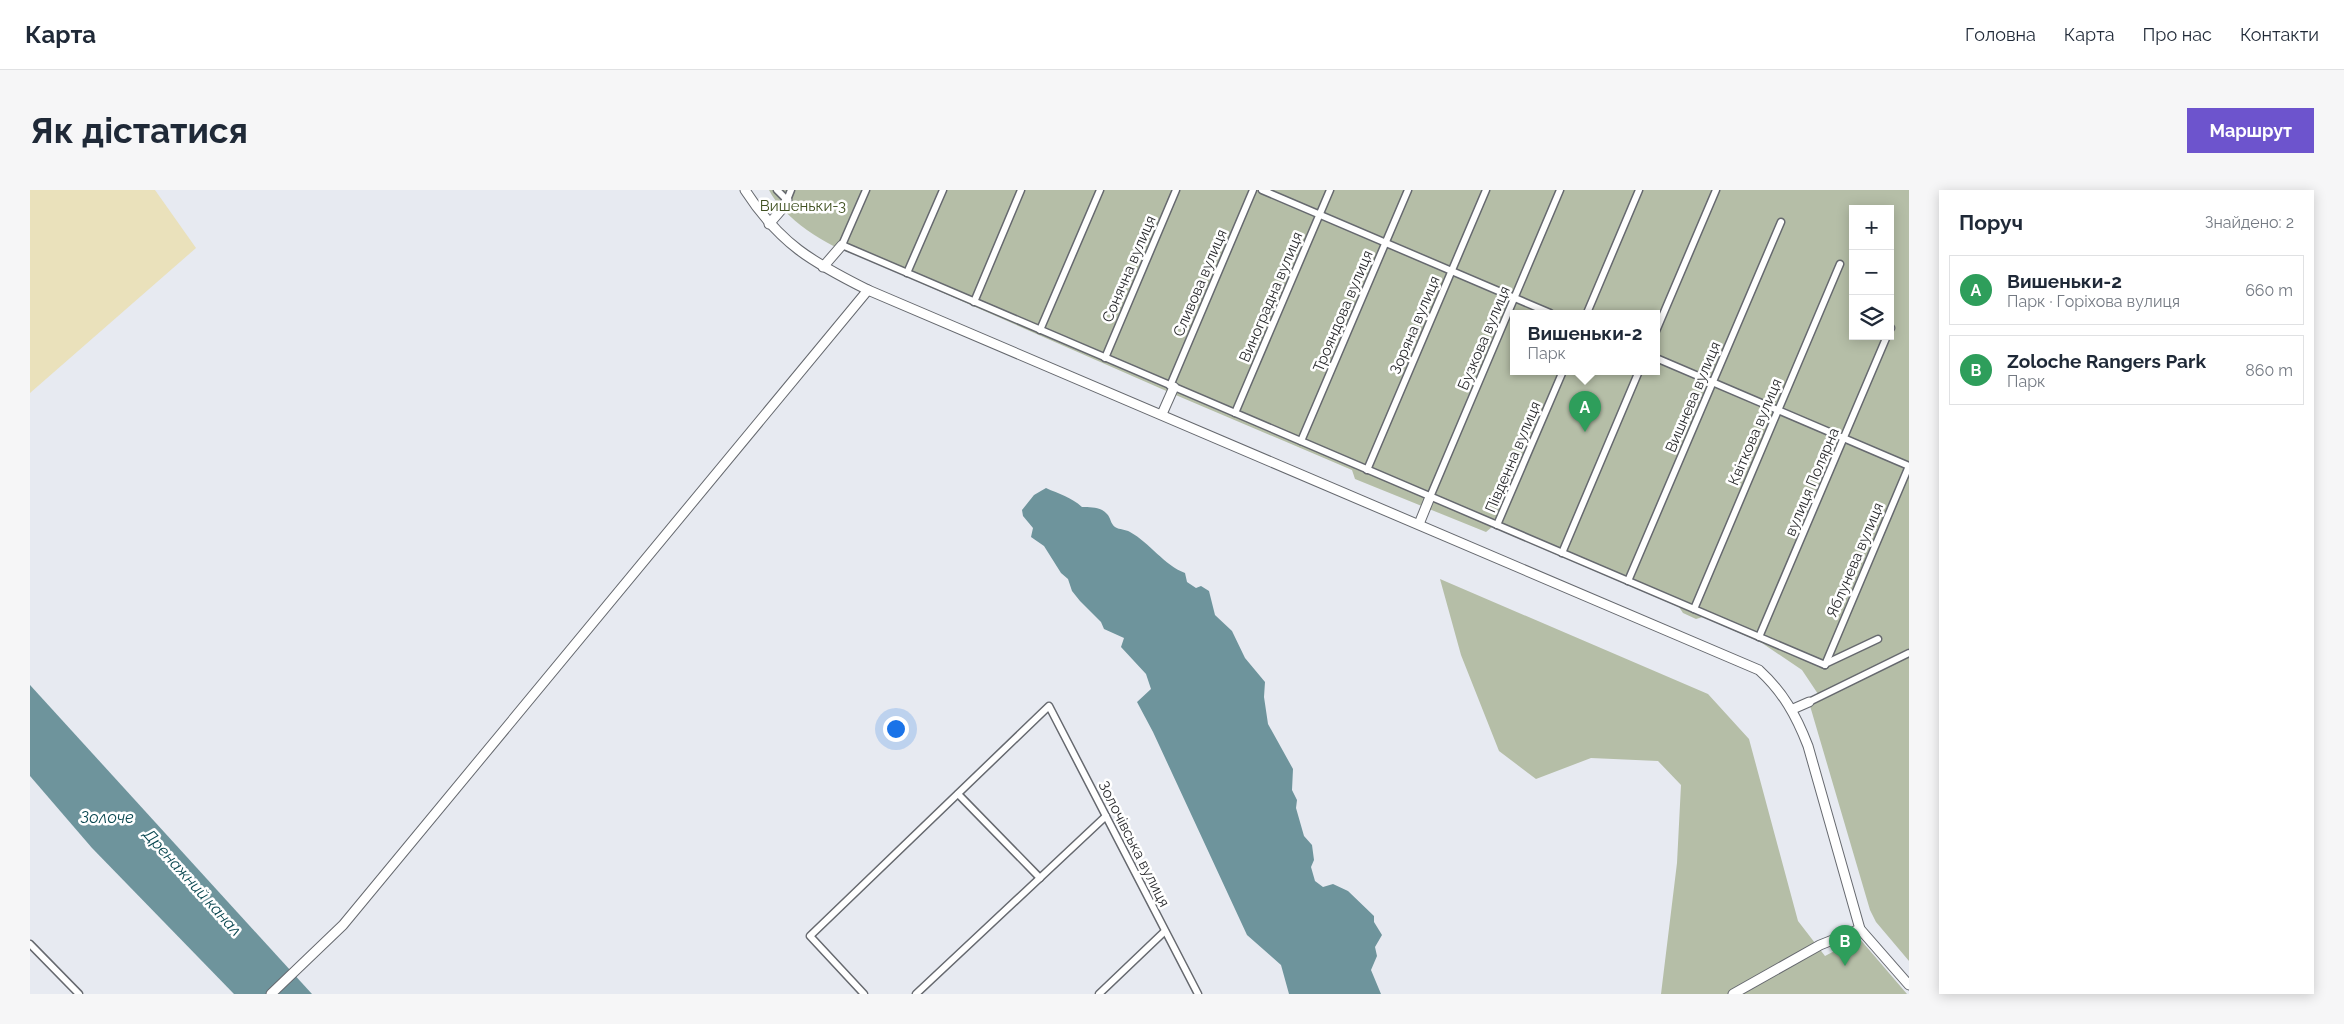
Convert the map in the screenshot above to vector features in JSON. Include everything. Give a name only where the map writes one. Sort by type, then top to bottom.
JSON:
[{"type":"street","points":[[745,190],[769,224],[794,248],[823,268],[868,290],[1759,670],[1776,686],[1793,709],[1808,746],[1860,929],[1909,986]]},
{"type":"street","points":[[777,190],[787,200]]},
{"type":"street","points":[[769,224],[782,209],[791,190]]},
{"type":"street","points":[[823,268],[842,245],[866,190]]},
{"type":"street","points":[[907,273],[943,190]]},
{"type":"street","points":[[974,302],[1021,190]]},
{"type":"street","points":[[1040,330],[1100,190]]},
{"type":"street","name":"Сонячна вулиця","points":[[1105,358],[1176,190]]},
{"type":"street","name":"Сливова вулиця","points":[[1172,386],[1253,190]]},
{"type":"street","points":[[1262,190],[1543,310]]},
{"type":"street","name":"Виноградна вулиця","points":[[1235,414],[1330,190]]},
{"type":"street","name":"Трояндова вулиця","points":[[1301,442],[1408,190]]},
{"type":"street","name":"Зоряна вулиця","points":[[1367,470],[1486,190]]},
{"type":"street","name":"Бузкова вулиця","points":[[1430,497],[1560,190]]},
{"type":"street","points":[[1588,310],[1639,190]]},
{"type":"street","points":[[1660,322],[1716,190]]},
{"type":"street","name":"Вишнева вулиця","points":[[1628,581],[1781,222]]},
{"type":"street","points":[[842,245],[1824,665],[1878,639]]},
{"type":"street","name":"Квіткова вулиця","points":[[1694,609],[1840,264]]},
{"type":"street","points":[[271,994],[349,917],[868,290]]},
{"type":"street","name":"вулиця Полярна","points":[[1760,637],[1885,340]]},
{"type":"street","points":[[1660,360],[1909,466]]},
{"type":"street","name":"Південна вулиця","points":[[1497,525],[1561,375]]},
{"type":"street","points":[[1562,553],[1637,375]]},
{"type":"street","points":[[1162,414],[1172,386]]},
{"type":"street","name":"Яблунева вулиця","points":[[1824,665],[1909,466]]},
{"type":"street","points":[[1419,524],[1430,497]]},
{"type":"street","points":[[1793,709],[1909,653]]},
{"type":"street","name":"Золочівська вулиця","points":[[958,794],[1049,706],[1198,994]]},
{"type":"street","points":[[864,994],[810,936],[958,794],[1040,878]]},
{"type":"street","points":[[916,994],[1106,816]]},
{"type":"street","points":[[1733,994],[1820,945],[1860,929]]},
{"type":"street","points":[[1099,994],[1165,931]]},
{"type":"street","points":[[30,944],[79,994]]},
{"type":"green space","name":"Вишеньки-3","points":[[769,190],[1909,190],[1909,961],[1876,922],[1870,910],[1808,699],[1818,694],[1802,670],[1762,643],[1703,617],[1696,619],[1683,613],[1679,607],[1492,527],[1486,532],[1355,479],[1352,470],[845,251],[820,238],[784,211]]},
{"type":"green space","points":[[1440,579],[1708,694],[1749,739],[1798,921],[1825,956],[1859,938],[1907,994],[1661,994],[1677,863],[1681,785],[1658,761],[1591,758],[1536,779],[1499,751],[1461,655]]},
{"type":"sand","points":[[30,190],[155,190],[196,248],[30,393]]},
{"type":"water","points":[[1046,488],[1069,498],[1082,507],[1102,510],[1115,527],[1128,531],[1170,565],[1185,573],[1187,582],[1196,588],[1201,586],[1209,591],[1215,615],[1232,631],[1245,658],[1265,682],[1264,697],[1268,724],[1293,769],[1292,790],[1297,800],[1296,808],[1304,836],[1312,845],[1314,860],[1311,867],[1315,881],[1323,887],[1333,884],[1348,891],[1374,916],[1374,922],[1382,935],[1375,947],[1377,956],[1371,970],[1381,994],[1289,994],[1281,965],[1247,935],[1153,732],[1137,702],[1151,689],[1146,674],[1121,647],[1124,638],[1104,629],[1101,622],[1072,591],[1068,579],[1061,573],[1044,546],[1031,537],[1033,528],[1023,516],[1022,510],[1034,495]]},
{"type":"water","name":"Золоче","points":[[30,685],[312,994],[234,994],[92,848],[30,776]]},
{"type":"place","name":"Вишеньки-2","points":[[1585,432]]},
{"type":"place","name":"Zoloche Rangers Park","points":[[1845,966]]},
{"type":"water label","name":"Дренажний канал","points":[[193,882]]}]
